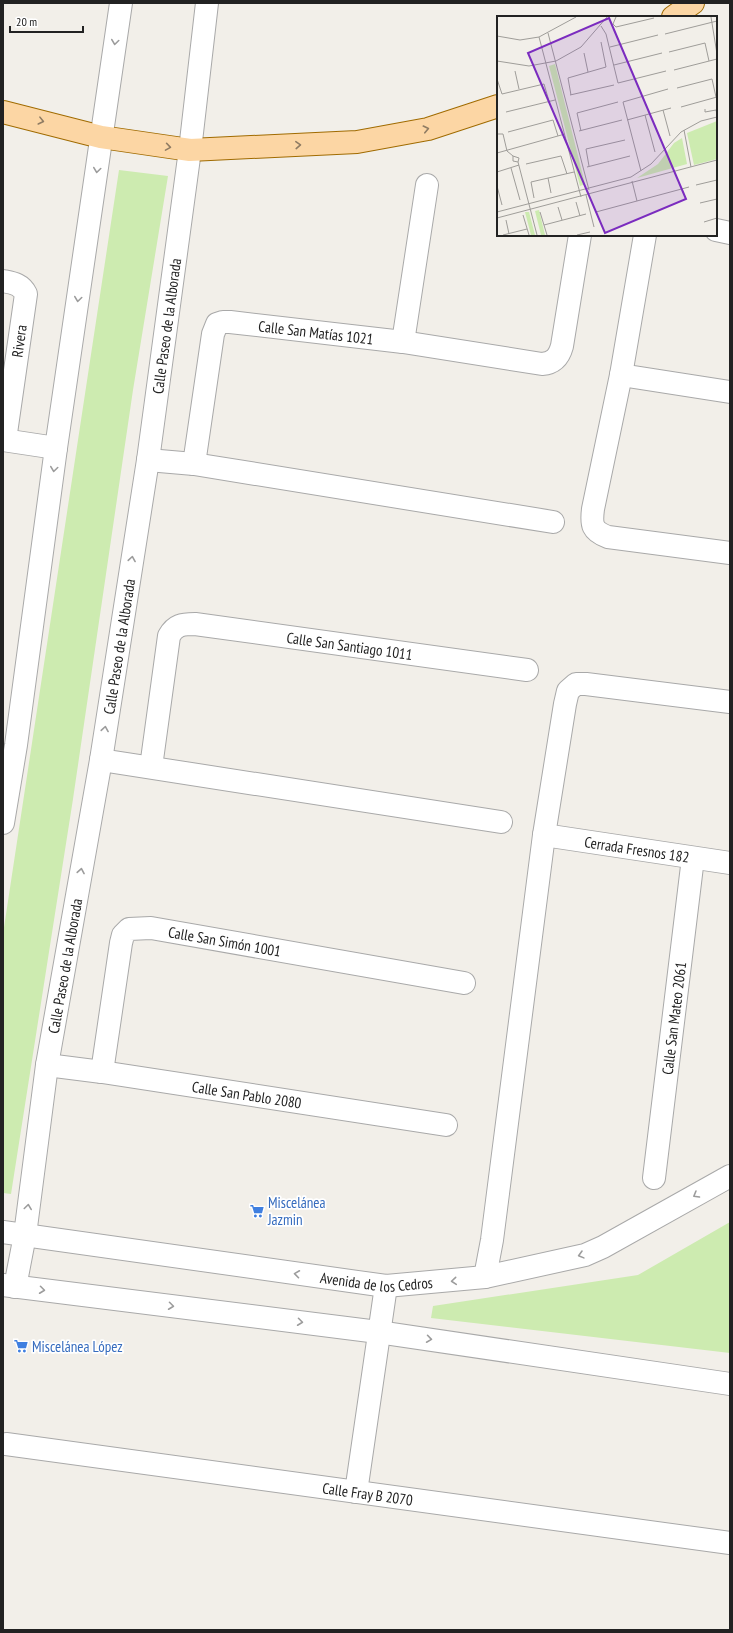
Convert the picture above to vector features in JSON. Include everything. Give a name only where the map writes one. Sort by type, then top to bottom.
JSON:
[{"type":"main road","points":[[674,16],[693,3]]},
{"type":"main road","points":[[3,112],[101,137],[190,150],[356,142],[428,129],[497,106]]},
{"type":"street","points":[[3,823],[9,744],[56,448],[121,3]]},
{"type":"street","name":"Calle Paseo de la Alborada","points":[[9,1286],[25,1235],[47,1065],[101,760],[148,460],[190,150],[207,3]]},
{"type":"street","points":[[403,342],[427,185]]},
{"type":"street","points":[[717,230],[730,233]]},
{"type":"street","name":"Calle San Matías 1021","points":[[194,464],[213,334],[217,324],[230,322],[403,342],[542,364],[549,363],[555,360],[560,354],[562,346],[580,236]]},
{"type":"street","points":[[644,236],[620,375],[593,510],[593,528],[600,534],[608,537],[730,553]]},
{"type":"street","name":"Rivera","points":[[3,281],[18,284],[23,288],[26,294],[4,440],[56,448]]},
{"type":"street","points":[[620,375],[730,392]]},
{"type":"street","points":[[148,460],[194,464],[553,522]]},
{"type":"street","name":"Calle San Santiago 1011","points":[[151,767],[168,636],[173,628],[183,624],[195,624],[527,670]]},
{"type":"street","points":[[485,1277],[492,1240],[544,835],[568,691],[576,684],[586,684],[730,702]]},
{"type":"street","points":[[101,760],[501,822]]},
{"type":"street","name":"Cerrada Fresnos 182","points":[[544,835],[730,863]]},
{"type":"street","name":"Calle San Mateo 2061","points":[[654,1178],[693,858]]},
{"type":"street","name":"Calle San Simón 1001","points":[[102,1072],[121,943],[124,935],[129,929],[151,928],[464,984]]},
{"type":"street","name":"Calle San Pablo 2080","points":[[47,1065],[102,1072],[446,1125]]},
{"type":"street","name":"Avenida de los Cedros","points":[[3,1232],[386,1286],[485,1277],[585,1255],[604,1248],[730,1176]]},
{"type":"street","points":[[9,1286],[378,1332],[730,1384]]},
{"type":"street","points":[[356,1492],[378,1332],[386,1286]]},
{"type":"street","name":"Calle Fray B 2070","points":[[6,1444],[730,1543]]},
{"type":"green space","points":[[119,170],[168,176],[133,390],[73,799],[11,1194],[3,1193],[3,934]]},
{"type":"green space","points":[[730,1222],[730,1353],[431,1318],[433,1306],[638,1275]]},
{"type":"place","name":"Miscelánea Jazmin","points":[[257,1211]]},
{"type":"place","name":"Miscelánea López","points":[[21,1346]]}]
